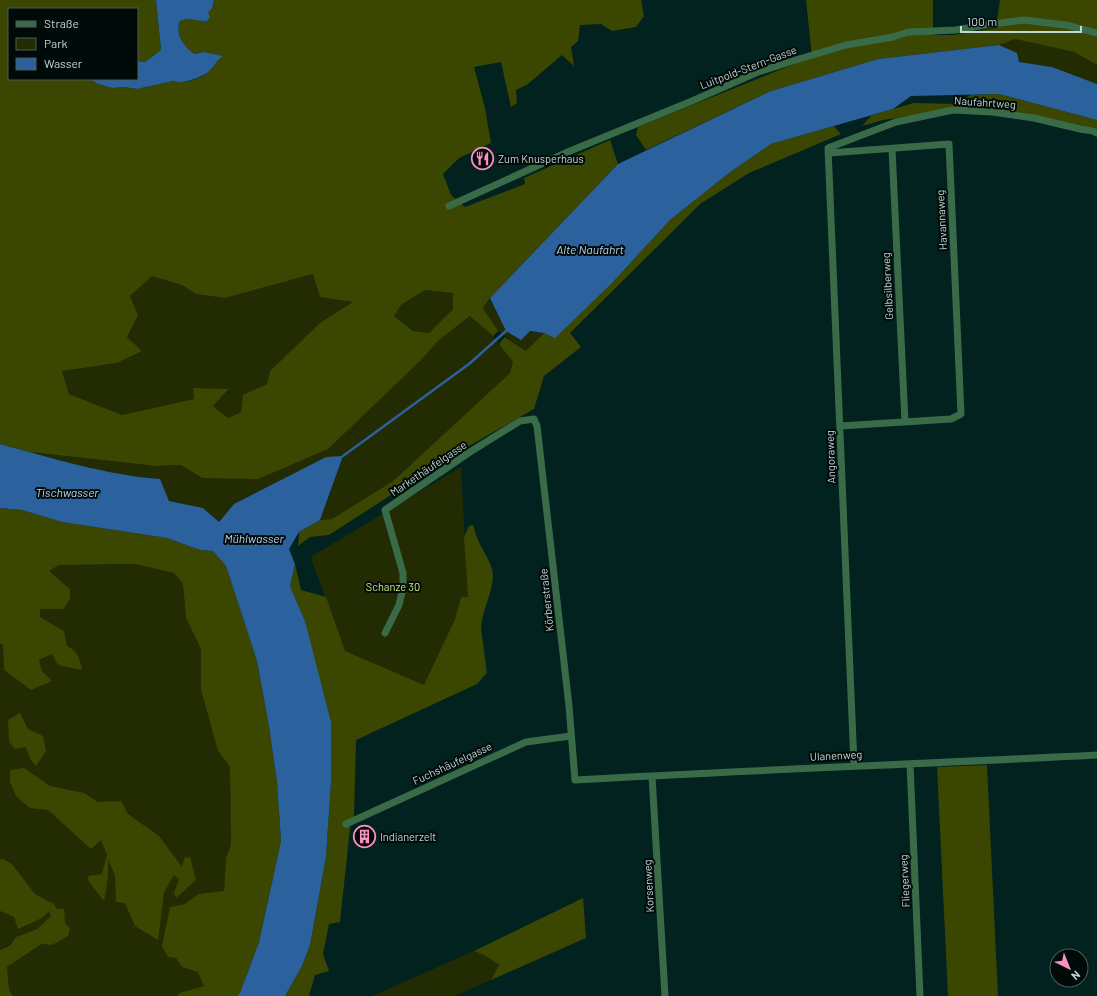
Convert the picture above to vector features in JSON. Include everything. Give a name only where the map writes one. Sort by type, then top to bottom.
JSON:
[{"type":"street","name":"Luitpold-Stern-Gasse","points":[[449,206],[570,151],[758,72],[799,58],[846,45],[893,37],[908,32],[956,30],[1024,20],[1066,25],[1097,33]]},
{"type":"street","name":"Naufahrtweg","points":[[828,151],[896,122],[953,110],[992,112],[1034,118],[1097,133]]},
{"type":"street","name":"Havannaweg","points":[[828,151],[949,144],[961,414],[951,419],[904,422]]},
{"type":"street","name":"Gelbsilberweg","points":[[892,148],[904,422]]},
{"type":"street","name":"Angoraweg","points":[[828,151],[854,765]]},
{"type":"street","name":"Markethäufelgasse","points":[[385,633],[399,605],[403,573],[385,510],[470,452],[520,421],[534,419]]},
{"type":"street","name":"Körberstraße","points":[[534,419],[537,426],[569,706],[575,780]]},
{"type":"street","points":[[840,426],[904,422]]},
{"type":"street","name":"Fuchshäufelgasse","points":[[346,824],[526,742],[571,736]]},
{"type":"street","name":"Ulanenweg","points":[[575,780],[854,765],[910,764],[1097,755]]},
{"type":"street","name":"Fliegerweg","points":[[910,764],[920,996]]},
{"type":"street","name":"Korsenweg","points":[[652,776],[665,996]]},
{"type":"green space","points":[[0,0],[156,0],[161,50],[145,62],[138,61],[138,8],[8,8],[8,80],[92,80],[98,84],[113,88],[124,87],[137,89],[173,81],[190,81],[204,75],[211,69],[222,56],[204,52],[194,54],[183,43],[179,35],[179,26],[180,21],[185,19],[190,18],[201,21],[212,8],[214,0],[641,0],[644,16],[636,27],[612,31],[601,24],[580,25],[578,41],[571,47],[574,66],[562,55],[528,84],[516,90],[517,103],[511,107],[501,62],[474,67],[485,108],[491,143],[459,158],[443,174],[451,195],[465,207],[525,184],[524,178],[610,140],[618,164],[490,298],[483,308],[498,331],[493,336],[470,316],[438,341],[421,360],[328,449],[258,479],[202,478],[181,465],[156,466],[30,452],[0,444]],"holes":[[[313,274],[320,297],[353,302],[320,323],[270,371],[267,384],[243,395],[241,412],[228,418],[213,406],[229,389],[193,388],[194,399],[122,415],[69,394],[62,371],[117,363],[142,351],[127,337],[138,315],[130,296],[152,276],[182,285],[196,294],[225,298]],[[425,290],[453,293],[453,309],[429,333],[413,331],[394,316],[401,305]]]},
{"type":"green space","points":[[806,0],[933,0],[933,29],[935,35],[953,35],[996,28],[1000,0],[1097,0],[1097,65],[1074,52],[1015,39],[999,45],[878,59],[771,91],[646,150],[636,135],[638,127],[812,57]]},
{"type":"green space","points":[[1015,39],[1074,52],[1097,65],[1097,84],[1052,67],[1018,62],[1017,53],[999,45]]},
{"type":"green space","points":[[999,94],[1097,120],[1097,129],[1093,127],[1083,127],[993,109],[921,114],[883,120],[862,126],[872,115],[914,103],[958,104],[970,95]]},
{"type":"green space","points":[[834,126],[841,134],[749,173],[700,204],[570,333],[581,347],[544,376],[534,409],[453,455],[329,535],[310,537],[298,546],[299,532],[320,520],[332,519],[393,481],[510,373],[513,362],[499,344],[505,337],[526,351],[544,333],[613,282],[670,220],[729,173],[771,144]]},
{"type":"green space","points":[[313,274],[354,302],[320,323],[270,371],[267,384],[243,395],[241,412],[228,418],[213,406],[229,390],[193,388],[194,399],[122,415],[69,394],[62,371],[117,363],[142,351],[127,337],[138,315],[130,296],[152,275],[182,285],[196,294],[225,298]]},
{"type":"green space","points":[[425,290],[453,293],[453,309],[429,333],[414,331],[394,316],[401,305]]},
{"type":"green space","points":[[490,298],[506,331],[544,333],[527,351],[498,331],[483,308]]},
{"type":"green space","points":[[471,316],[493,336],[513,362],[510,373],[393,481],[332,519],[320,520],[343,457],[326,457],[234,504],[219,522],[203,508],[169,501],[160,479],[111,472],[30,452],[156,466],[181,465],[202,478],[421,360],[438,341]]},
{"type":"green space","name":"Schanze 30","points":[[461,467],[468,597],[461,597],[455,618],[425,686],[345,651],[311,559],[312,556]]},
{"type":"green space","points":[[0,508],[22,510],[62,522],[167,538],[200,550],[213,551],[226,566],[257,661],[277,782],[281,841],[259,942],[240,993],[237,996],[177,996],[179,993],[204,986],[198,972],[182,967],[176,958],[168,957],[162,946],[170,907],[185,904],[198,894],[224,891],[226,858],[231,845],[230,767],[218,751],[201,690],[201,649],[186,618],[183,584],[174,573],[135,564],[59,565],[49,571],[70,589],[70,599],[63,609],[40,609],[40,617],[64,631],[67,646],[74,650],[78,656],[82,670],[58,665],[52,654],[39,660],[42,671],[52,681],[31,690],[4,670],[3,645],[0,643]]},
{"type":"green space","points":[[473,525],[477,538],[493,572],[492,584],[483,615],[481,628],[487,673],[477,684],[356,740],[354,816],[350,828],[340,922],[329,924],[323,954],[329,971],[315,975],[309,996],[285,996],[302,966],[310,945],[326,857],[331,782],[305,621],[290,586],[295,564],[301,590],[326,597],[345,651],[424,685],[455,619],[461,597],[468,597],[464,537],[469,526]]},
{"type":"green space","points":[[135,564],[174,573],[183,584],[186,618],[201,649],[201,690],[218,751],[230,767],[231,845],[226,858],[224,891],[198,894],[185,904],[170,907],[176,958],[182,967],[199,972],[204,986],[179,993],[177,996],[13,996],[9,989],[7,967],[43,944],[52,945],[65,923],[54,904],[35,894],[12,864],[2,858],[0,860],[0,643],[3,645],[4,670],[31,690],[51,681],[42,671],[39,660],[67,646],[64,631],[40,617],[40,609],[63,609],[70,589],[48,571],[59,565]]},
{"type":"green space","points":[[20,713],[28,729],[43,736],[46,751],[36,766],[30,759],[26,747],[15,749],[9,742],[8,720]]},
{"type":"green space","points":[[987,765],[998,996],[948,996],[937,767]]},
{"type":"green space","points":[[24,768],[50,786],[84,793],[98,802],[121,801],[128,814],[159,836],[182,867],[184,858],[190,857],[196,880],[176,898],[174,893],[179,879],[174,875],[164,892],[158,940],[135,926],[125,903],[116,902],[115,875],[108,859],[108,880],[104,901],[89,882],[88,876],[102,874],[107,855],[101,840],[91,849],[48,810],[30,808],[16,796],[10,782],[10,770]]},
{"type":"green space","points":[[2,858],[12,864],[35,894],[54,904],[57,909],[64,909],[65,923],[70,928],[68,936],[52,945],[42,944],[7,967],[9,989],[13,996],[0,996],[0,950],[10,945],[16,937],[37,929],[51,916],[49,912],[42,918],[18,929],[14,917],[0,911],[0,860]]},
{"type":"green space","points":[[583,898],[586,938],[491,980],[499,965],[484,955],[474,951]]},
{"type":"green space","points":[[0,911],[15,917],[42,918],[50,912],[51,917],[37,929],[16,937],[10,944],[0,950]]},
{"type":"green space","points":[[474,951],[484,955],[499,965],[491,980],[455,996],[372,996]]},
{"type":"water","points":[[156,0],[214,0],[212,8],[208,13],[210,17],[207,21],[190,19],[184,20],[180,21],[179,26],[179,35],[183,43],[194,54],[204,52],[223,56],[207,73],[186,82],[173,81],[137,89],[124,87],[113,88],[98,84],[92,80],[138,80],[138,61],[145,62],[161,50]]},
{"type":"water","name":"Alte Naufahrt","points":[[999,45],[1017,53],[1019,62],[1052,67],[1097,84],[1097,120],[999,94],[911,96],[893,109],[771,144],[729,173],[670,220],[613,282],[555,338],[544,333],[530,331],[521,340],[506,331],[490,298],[618,164],[771,91],[878,59]]},
{"type":"water","name":"Mühlwasser","points":[[0,444],[99,470],[160,479],[169,501],[203,508],[219,522],[234,504],[326,457],[343,456],[320,520],[299,532],[289,549],[295,564],[290,586],[305,621],[331,722],[331,782],[326,857],[310,945],[302,966],[285,996],[237,996],[240,993],[259,942],[281,841],[277,782],[257,661],[226,566],[213,551],[200,550],[167,538],[62,522],[22,510],[0,508]]},
{"type":"waterway","name":"Mühlwasser","points":[[343,456],[469,364],[506,331]]},
{"type":"place","name":"Zum Knusperhaus","points":[[482,158]]},
{"type":"place","name":"Indianerzelt","points":[[364,836]]},
{"type":"water label","name":"Tischwasser","points":[[67,492]]}]
